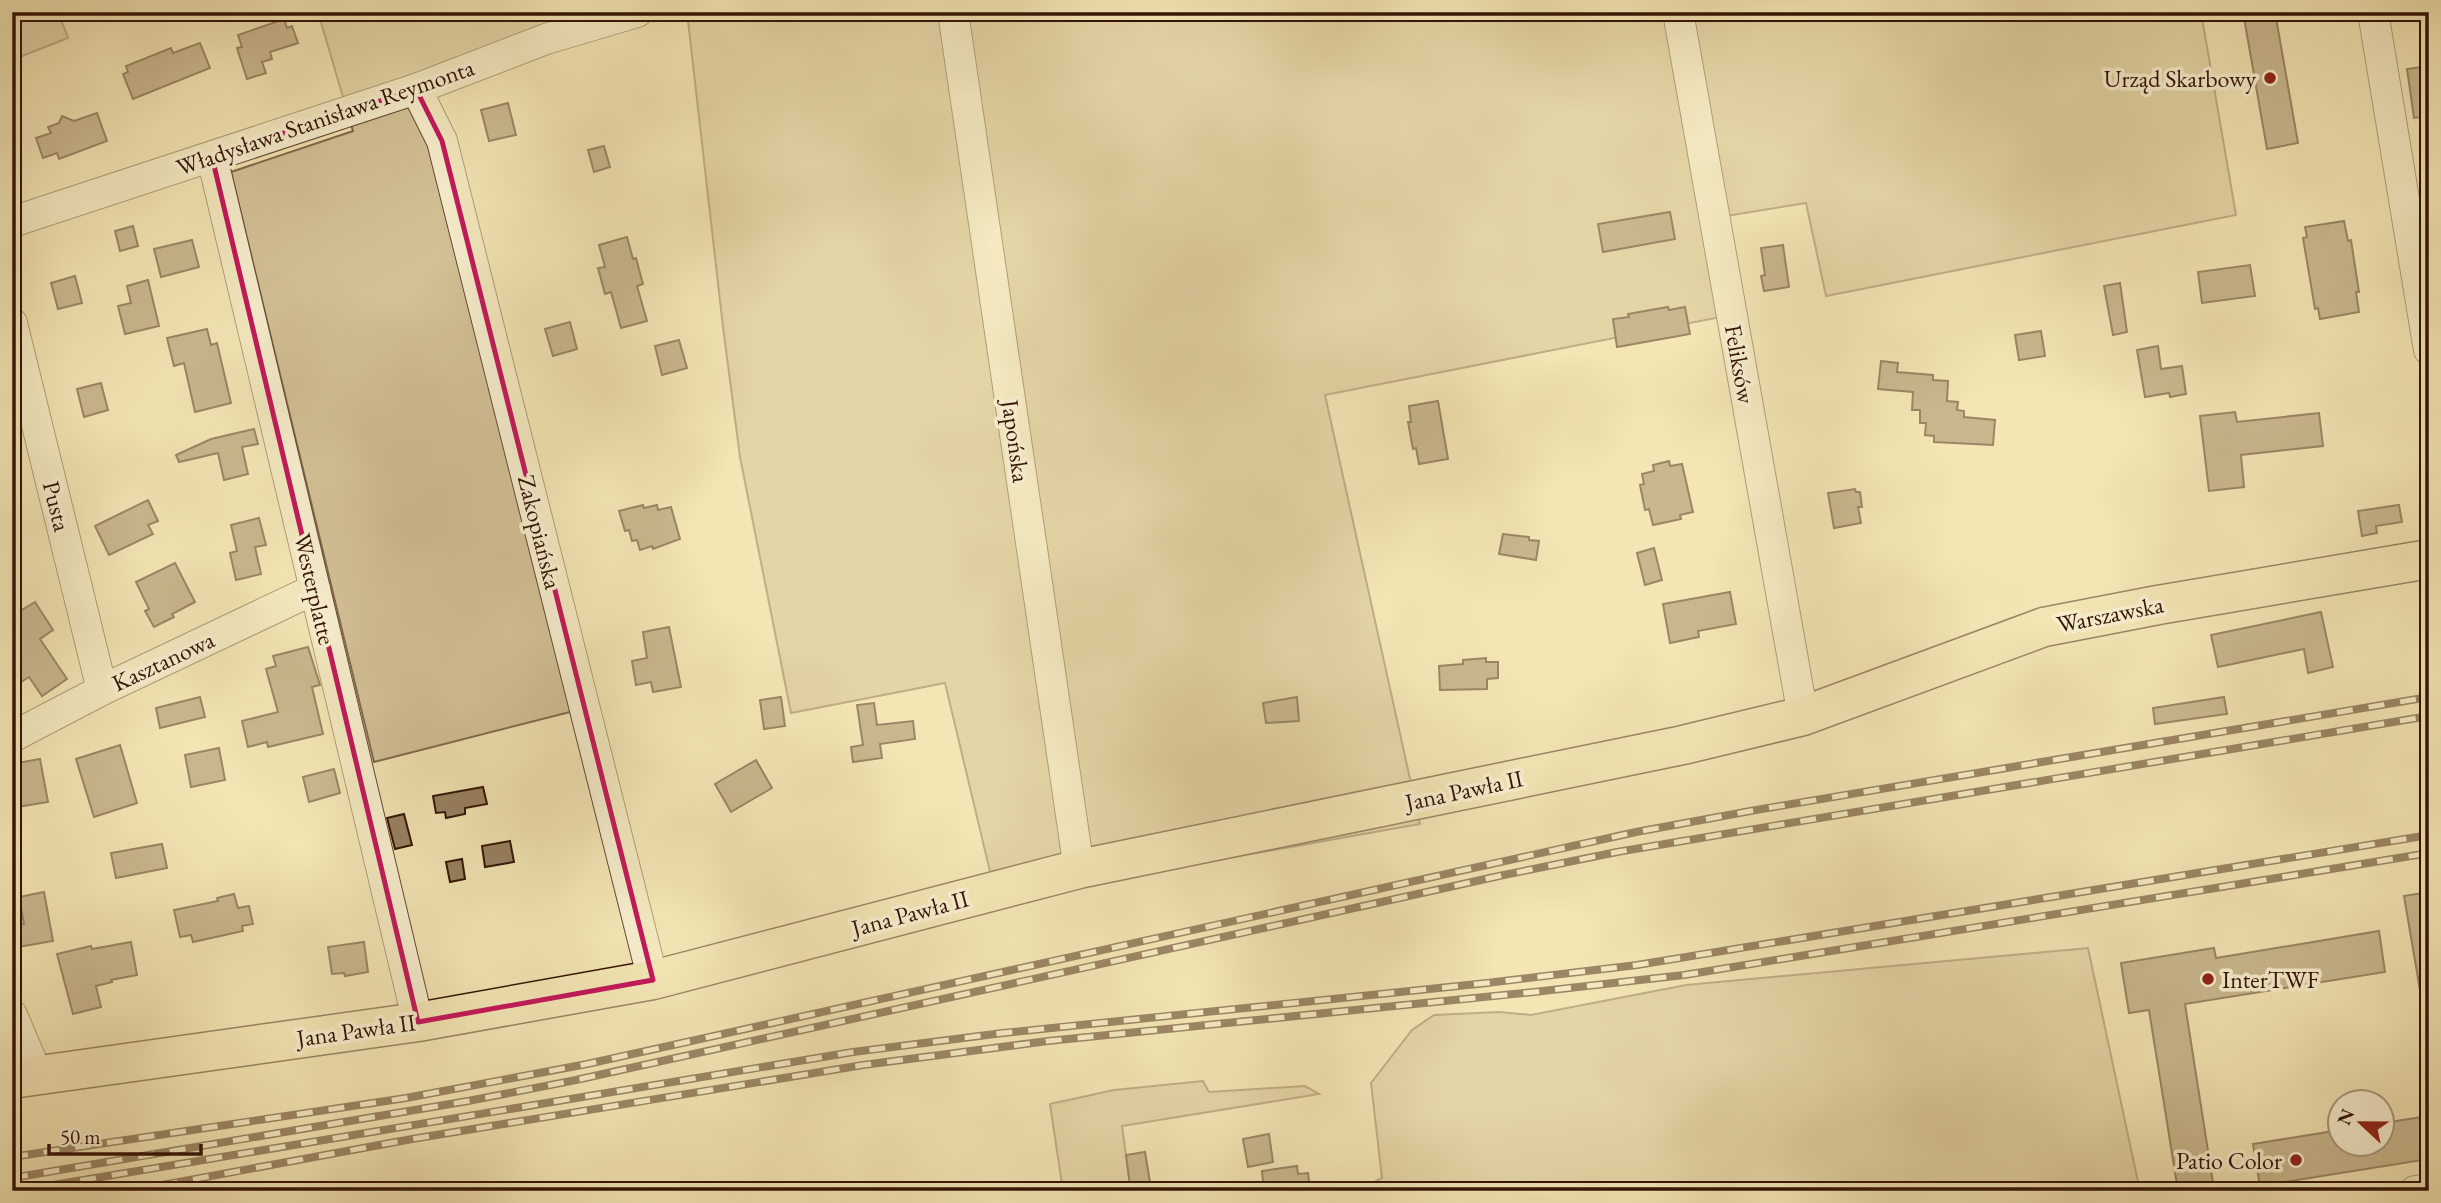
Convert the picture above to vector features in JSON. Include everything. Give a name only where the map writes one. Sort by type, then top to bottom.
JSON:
[{"type":"main road","name":"Warszawska","points":[[1803,716],[2043,627],[2429,559]]},
{"type":"main road","name":"Jana Pawła II","points":[[24,1076],[418,1021],[653,980],[1079,869],[1683,745],[1803,716]]},
{"type":"street","name":"Władysława Stanisława Reymonta","points":[[12,222],[416,89],[546,39],[637,12]]},
{"type":"street","name":"Japońska","points":[[953,12],[1079,869]]},
{"type":"street","name":"Feliksów","points":[[1678,12],[1803,716]]},
{"type":"street","points":[[2373,12],[2429,351]]},
{"type":"street","name":"Zakopiańska","points":[[416,89],[442,141],[653,980]]},
{"type":"street","name":"Westerplatte","points":[[212,157],[418,1021]]},
{"type":"street","name":"Pusta","points":[[12,323],[102,690]]},
{"type":"street","name":"Kasztanowa","points":[[12,737],[102,690],[315,589]]},
{"type":"street","points":[[12,1015],[24,1076]]},
{"type":"street","points":[[2415,1191],[2429,1189]]},
{"type":"highlighted area","points":[[416,89],[442,141],[653,980],[418,1022],[212,157]]},
{"type":"shaded area","points":[[12,12],[58,12],[68,38],[12,60]]},
{"type":"shaded area","points":[[318,12],[604,12],[409,79],[435,145],[574,711],[374,762],[231,172],[353,131]]},
{"type":"shaded area","points":[[687,12],[2201,12],[2236,215],[1826,296],[1806,203],[1720,217],[1736,314],[1325,395],[1420,824],[1082,884],[998,905],[945,683],[791,713],[740,457]]},
{"type":"shaded area","points":[[2088,948],[2140,1191],[1378,1191],[1376,1181],[1382,1178],[1371,1083],[1412,1030],[1434,1015],[1499,1012],[1531,1015],[1686,985]]},
{"type":"shaded area","points":[[1203,1081],[1209,1092],[1305,1086],[1319,1094],[1122,1126],[1131,1191],[1063,1191],[1050,1104],[1114,1090]]},
{"type":"building","name":"Urząd Skarbowy","points":[[2243,12],[2275,12],[2298,143],[2267,149]]},
{"type":"building","points":[[284,19],[287,28],[292,26],[298,43],[270,52],[272,59],[262,62],[266,73],[247,79],[237,48],[242,47],[238,35]]},
{"type":"building","points":[[200,43],[210,68],[133,99],[123,74],[128,72],[126,66],[171,48],[173,53]]},
{"type":"building","points":[[2429,66],[2429,116],[2414,118],[2407,69]]},
{"type":"building","points":[[508,103],[516,135],[489,141],[481,110]]},
{"type":"building","points":[[97,113],[107,141],[59,159],[57,153],[43,158],[36,138],[51,133],[48,127],[59,123],[62,116],[74,121]]},
{"type":"building","points":[[604,146],[610,167],[594,172],[588,150]]},
{"type":"building","points":[[1670,212],[1675,239],[1603,252],[1598,224]]},
{"type":"building","points":[[2344,221],[2348,241],[2351,240],[2359,292],[2356,292],[2359,312],[2320,319],[2318,308],[2315,309],[2303,238],[2307,237],[2305,227]]},
{"type":"building","points":[[133,226],[138,246],[120,251],[115,231]]},
{"type":"building","points":[[627,237],[643,284],[637,286],[647,321],[621,328],[611,292],[605,294],[598,268],[605,267],[599,245]]},
{"type":"building","points":[[192,240],[199,267],[161,277],[154,249]]},
{"type":"building","points":[[1783,245],[1789,287],[1764,291],[1761,276],[1765,275],[1761,248]]},
{"type":"building","points":[[2250,265],[2255,296],[2202,303],[2198,272]]},
{"type":"building","points":[[75,276],[82,303],[58,309],[51,283]]},
{"type":"building","points":[[148,280],[159,326],[125,334],[118,306],[131,303],[127,286]]},
{"type":"building","points":[[2120,283],[2127,332],[2113,335],[2104,286]]},
{"type":"building","points":[[1668,307],[1669,310],[1685,307],[1690,334],[1617,347],[1613,319]]},
{"type":"building","points":[[570,322],[577,349],[553,356],[545,329]]},
{"type":"building","points":[[207,329],[211,345],[217,343],[231,403],[195,412],[184,363],[174,366],[167,338]]},
{"type":"building","points":[[2041,331],[2045,356],[2019,360],[2015,335]]},
{"type":"building","points":[[679,340],[687,368],[662,375],[655,346]]},
{"type":"building","points":[[2158,346],[2161,369],[2182,366],[2186,394],[2170,397],[2169,393],[2145,397],[2137,350]]},
{"type":"building","points":[[1881,361],[1898,363],[1897,372],[1933,375],[1933,380],[1948,381],[1947,401],[1958,402],[1957,410],[1964,411],[1964,417],[1995,420],[1993,445],[1934,442],[1934,436],[1925,435],[1926,423],[1920,423],[1920,410],[1912,410],[1913,392],[1878,389]]},
{"type":"building","points":[[101,383],[108,410],[84,417],[77,389]]},
{"type":"building","points":[[1438,401],[1448,459],[1419,464],[1408,422],[1411,422],[1409,406]]},
{"type":"building","points":[[2235,412],[2237,422],[2319,413],[2323,446],[2241,455],[2244,487],[2209,491],[2200,416]]},
{"type":"building","points":[[254,429],[258,444],[242,447],[248,474],[224,480],[218,453],[179,462],[176,455],[211,439]]},
{"type":"building","points":[[1669,461],[1670,466],[1682,464],[1693,512],[1680,515],[1681,519],[1653,525],[1649,509],[1645,510],[1640,485],[1644,484],[1642,474],[1654,471],[1653,465]]},
{"type":"building","points":[[1855,489],[1860,492],[1862,507],[1858,507],[1861,523],[1834,528],[1828,493]]},
{"type":"building","points":[[148,500],[158,521],[148,525],[153,534],[109,555],[95,526]]},
{"type":"building","points":[[643,505],[644,508],[657,505],[658,510],[671,507],[680,539],[653,549],[652,546],[640,550],[637,540],[632,541],[629,530],[625,531],[619,511]]},
{"type":"building","points":[[2399,505],[2402,522],[2376,526],[2377,533],[2362,536],[2358,511]]},
{"type":"building","points":[[259,518],[266,545],[255,547],[261,574],[236,580],[230,553],[237,551],[231,525]]},
{"type":"building","points":[[1503,534],[1539,541],[1536,560],[1499,554]]},
{"type":"building","points":[[1654,548],[1662,580],[1645,585],[1637,553]]},
{"type":"building","points":[[175,563],[195,602],[154,627],[145,611],[149,609],[136,582]]},
{"type":"building","points":[[1730,592],[1736,624],[1698,631],[1699,637],[1670,643],[1663,604]]},
{"type":"building","points":[[35,602],[53,630],[40,639],[67,679],[42,696],[29,677],[21,682],[12,669],[12,616]]},
{"type":"building","points":[[2321,612],[2333,667],[2308,673],[2304,649],[2218,667],[2211,635]]},
{"type":"building","points":[[669,627],[681,687],[653,692],[651,682],[636,685],[632,661],[647,658],[643,632]]},
{"type":"building","points":[[308,647],[320,685],[312,687],[323,734],[268,747],[267,742],[248,747],[242,721],[278,712],[266,669],[276,666],[273,656]]},
{"type":"building","points":[[1486,658],[1486,662],[1498,662],[1498,678],[1487,679],[1487,689],[1440,690],[1439,666]]},
{"type":"building","points":[[200,697],[205,717],[160,728],[156,708]]},
{"type":"building","points":[[781,697],[785,726],[764,729],[760,700]]},
{"type":"building","points":[[1297,697],[1299,721],[1266,723],[1263,703]]},
{"type":"building","points":[[2224,697],[2227,714],[2155,724],[2153,708]]},
{"type":"building","points":[[874,703],[877,725],[913,721],[915,739],[880,744],[882,758],[853,762],[851,747],[863,745],[857,705]]},
{"type":"building","points":[[120,745],[137,803],[94,817],[76,759]]},
{"type":"building","points":[[219,748],[225,780],[191,787],[185,755]]},
{"type":"building","points":[[40,759],[48,802],[17,807],[12,784],[12,764]]},
{"type":"building","points":[[756,760],[772,788],[731,812],[715,784]]},
{"type":"building","points":[[334,769],[340,793],[309,802],[303,777]]},
{"type":"building","points":[[483,787],[487,804],[465,808],[465,814],[446,818],[445,812],[436,813],[433,796]]},
{"type":"building","points":[[404,814],[412,845],[395,849],[387,818]]},
{"type":"building","points":[[510,841],[514,862],[485,867],[482,846]]},
{"type":"building","points":[[162,844],[167,868],[116,878],[111,853]]},
{"type":"building","points":[[462,859],[465,879],[450,882],[446,862]]},
{"type":"building","points":[[44,892],[53,941],[12,948],[12,926],[24,924],[19,897]]},
{"type":"building","points":[[2429,892],[2429,990],[2420,990],[2404,896]]},
{"type":"building","points":[[234,894],[238,908],[249,906],[253,924],[242,926],[243,931],[193,942],[191,935],[180,937],[174,910],[218,901],[217,898]]},
{"type":"building","points":[[2379,931],[2385,972],[2185,1004],[2214,1189],[2178,1191],[2149,1010],[2129,1013],[2121,963],[2214,948],[2216,958]]},
{"type":"building","points":[[131,942],[137,975],[96,986],[101,1007],[73,1014],[57,954],[91,946],[92,949]]},
{"type":"building","points":[[364,942],[368,972],[345,976],[344,973],[332,974],[328,947]]},
{"type":"building","points":[[2429,1116],[2429,1159],[2260,1186],[2253,1144],[2326,1132],[2326,1158],[2396,1158],[2396,1121]]},
{"type":"building","points":[[1269,1134],[1273,1162],[1248,1167],[1243,1139]]},
{"type":"building","points":[[1145,1152],[1150,1182],[1130,1185],[1126,1155]]},
{"type":"building","points":[[1297,1166],[1298,1174],[1308,1173],[1310,1191],[1264,1191],[1262,1171]]},
{"type":"railway","points":[[12,1157],[406,1098],[587,1064],[1636,832],[2429,697]]},
{"type":"railway","points":[[12,1178],[468,1101],[576,1080],[1617,852],[2429,716]]},
{"type":"railway","points":[[17,1191],[853,1052],[1003,1033],[1637,965],[2429,835]]},
{"type":"railway","points":[[130,1191],[412,1139],[863,1065],[1048,1041],[1684,975],[2429,853]]},
{"type":"place","name":"Urząd Skarbowy","points":[[2270,78]]},
{"type":"place","name":"InterTWF","points":[[2208,979]]},
{"type":"place","name":"Patio Color","points":[[2296,1160]]}]
